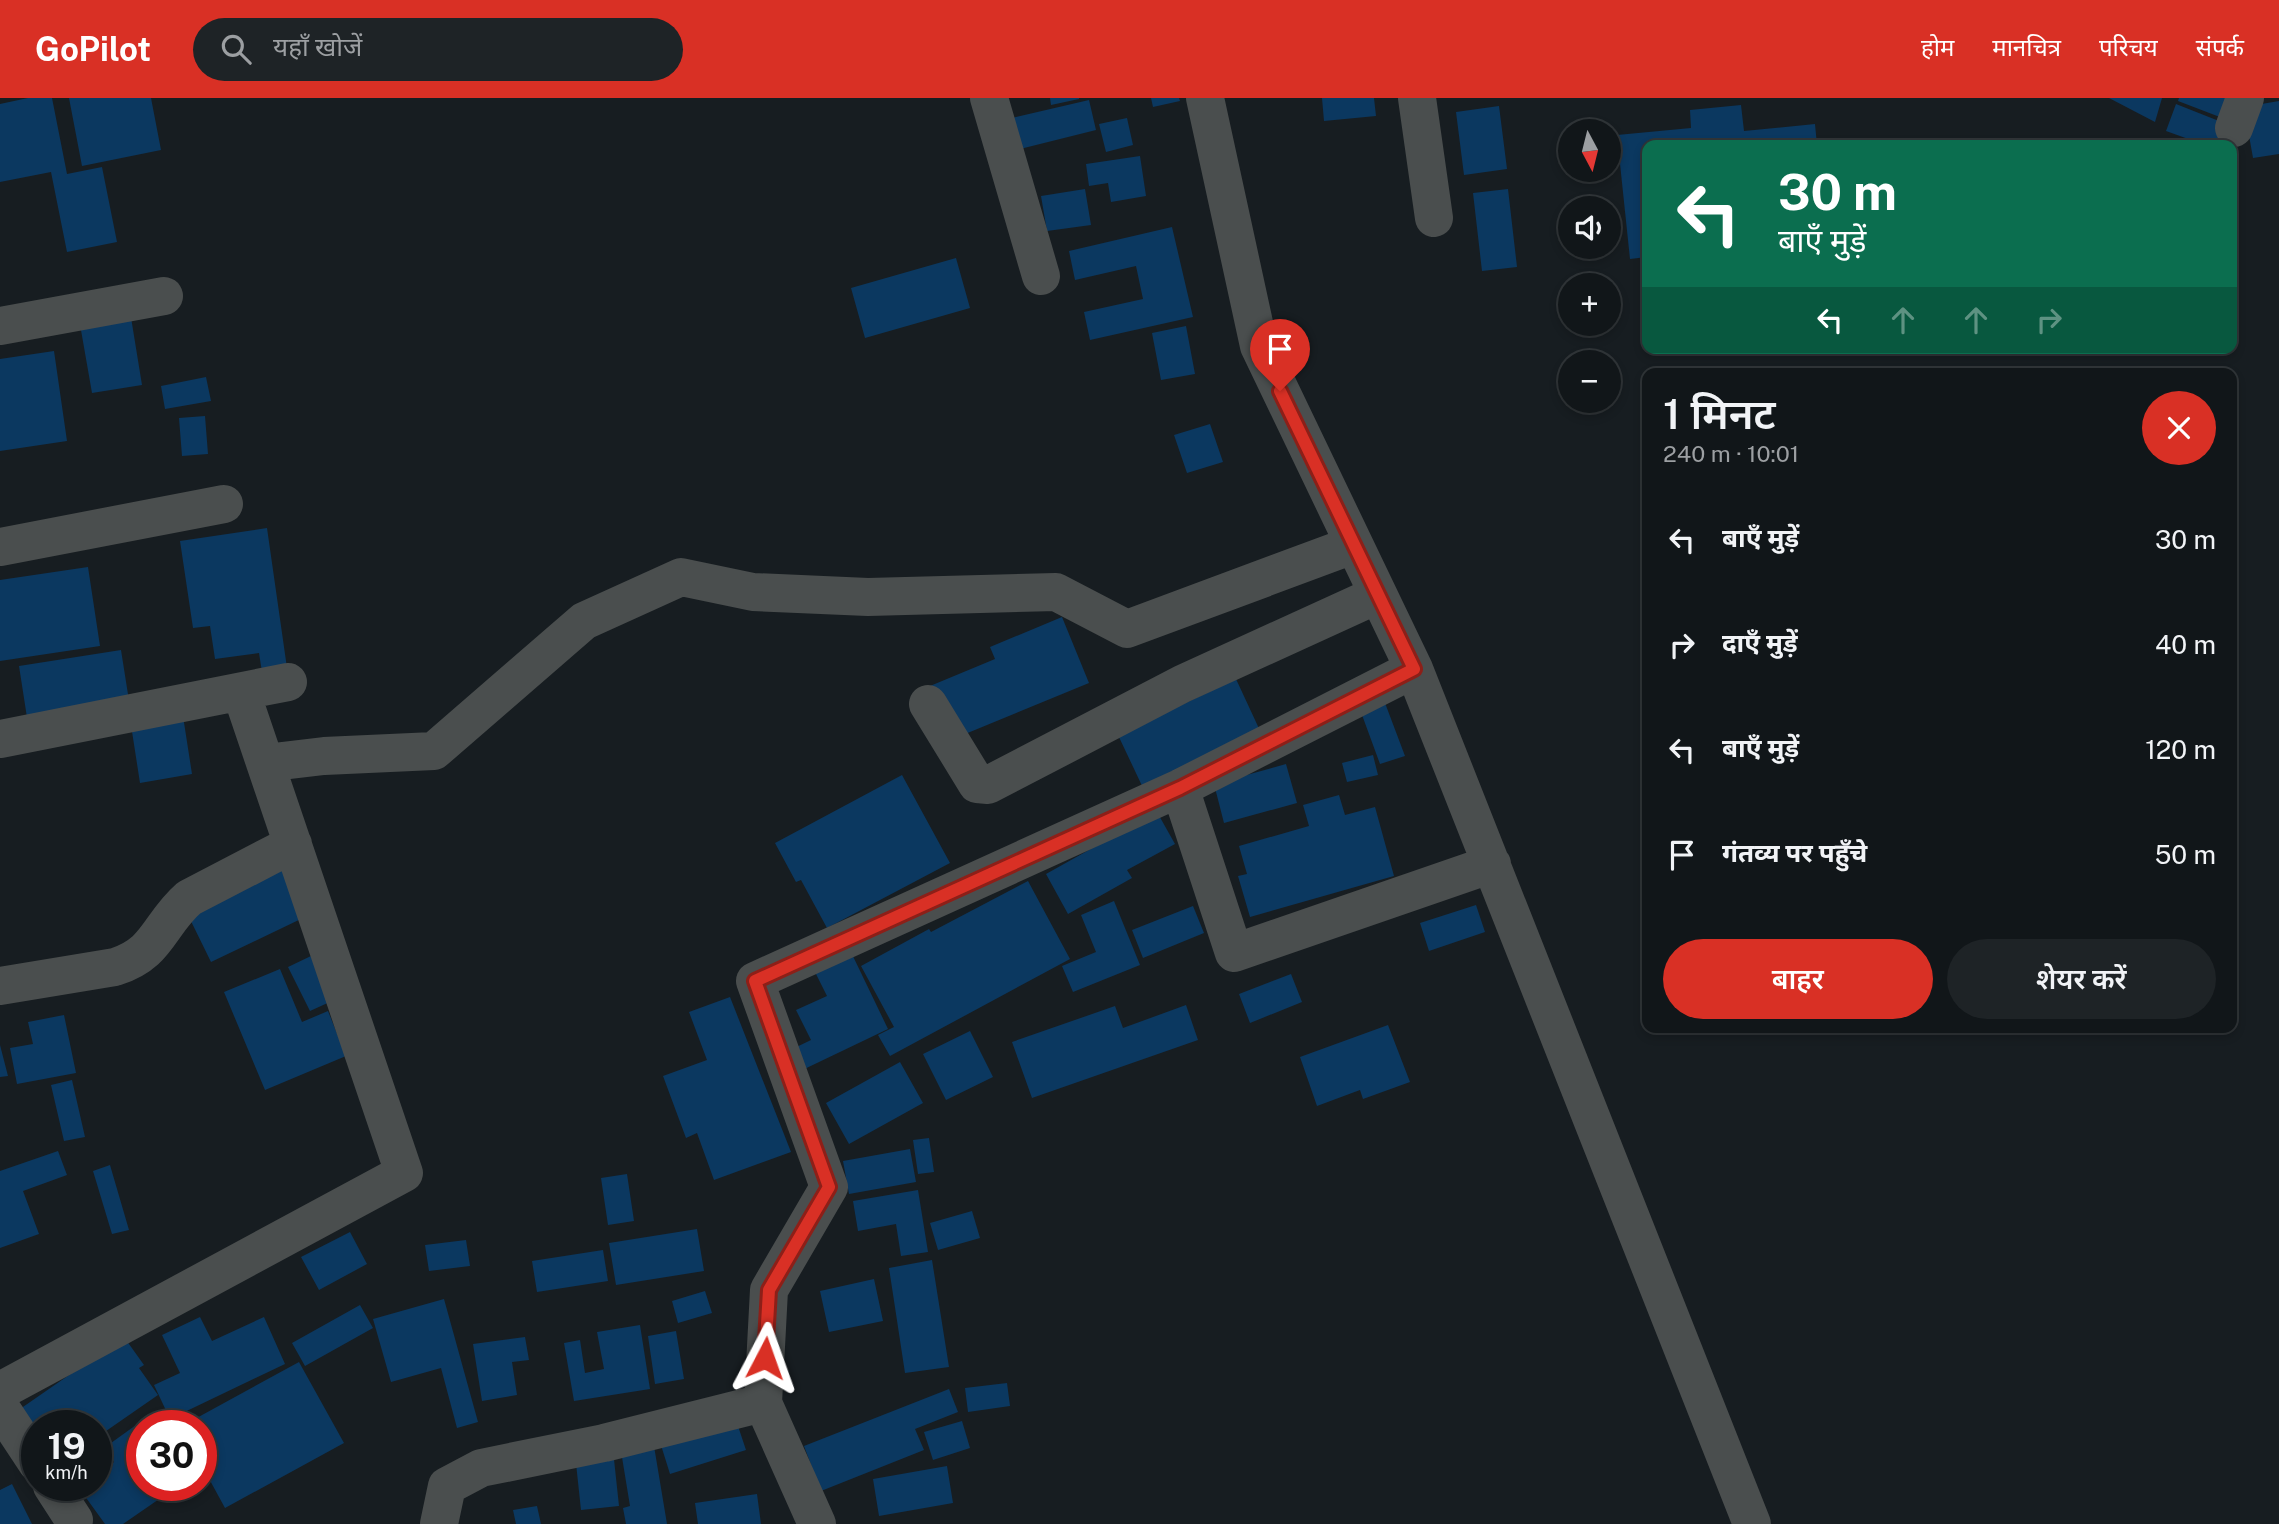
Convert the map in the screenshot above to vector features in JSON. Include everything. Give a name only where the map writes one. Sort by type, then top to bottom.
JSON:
[{"type":"street","points":[[989,98],[1041,276]]},
{"type":"street","points":[[1205,98],[1259,346],[1414,669],[1752,1524]]},
{"type":"street","points":[[1417,98],[1434,218]]},
{"type":"street","points":[[0,326],[164,296]]},
{"type":"street","points":[[0,547],[225,505]]},
{"type":"street","points":[[265,763],[324,756],[434,751],[584,621],[681,577],[753,592],[868,597],[1056,592],[1127,629],[1353,545]]},
{"type":"street","points":[[928,704],[977,784],[988,785],[1182,684],[1377,595]]},
{"type":"street","points":[[817,1524],[763,1403],[769,1290],[829,1187],[755,981],[1180,788],[1414,669]]},
{"type":"street","points":[[0,739],[288,682]]},
{"type":"street","points":[[0,1391],[404,1173],[241,692]]},
{"type":"street","points":[[1180,788],[1234,953],[1492,864]]},
{"type":"street","points":[[0,986],[115,967],[130,962],[156,941],[178,908],[189,898],[293,844]]},
{"type":"street","points":[[439,1524],[447,1486],[481,1468],[604,1443],[763,1403]]},
{"type":"street","points":[[0,1407],[21,1439]]},
{"type":"street","points":[[61,1501],[74,1520]]},
{"type":"building","points":[[28,98],[52,98],[67,174],[102,167],[117,242],[67,252],[51,172],[0,182],[0,104]]},
{"type":"building","points":[[69,98],[151,98],[161,150],[82,166]]},
{"type":"building","points":[[1050,98],[1079,98],[1079,99],[1051,105]]},
{"type":"building","points":[[1151,98],[1179,98],[1180,101],[1153,107]]},
{"type":"building","points":[[1322,98],[1374,98],[1376,116],[1324,121]]},
{"type":"building","points":[[2109,98],[2162,98],[2155,122]]},
{"type":"building","points":[[2179,98],[2234,98],[2225,119],[2178,101]]},
{"type":"building","points":[[1089,100],[1096,130],[1020,149],[1012,118]]},
{"type":"building","points":[[2279,101],[2279,154],[2253,158],[2244,107]]},
{"type":"building","points":[[2176,104],[2224,123],[2218,140],[2191,140],[2166,131]]},
{"type":"building","points":[[1741,105],[1744,131],[1815,124],[1817,140],[1642,140],[1642,258],[1630,259],[1621,173],[1621,135],[1691,128],[1690,110]]},
{"type":"building","points":[[1499,106],[1507,169],[1464,175],[1456,112]]},
{"type":"building","points":[[1127,118],[1133,145],[1106,152],[1099,124]]},
{"type":"building","points":[[1140,156],[1146,196],[1111,202],[1108,183],[1089,186],[1086,164]]},
{"type":"building","points":[[1085,189],[1091,225],[1047,231],[1041,196]]},
{"type":"building","points":[[1508,189],[1517,267],[1482,271],[1473,193]]},
{"type":"building","points":[[1172,227],[1193,317],[1090,340],[1084,312],[1143,299],[1136,266],[1075,280],[1069,251]]},
{"type":"building","points":[[956,258],[970,308],[865,338],[851,288]]},
{"type":"building","points":[[129,305],[142,385],[92,393],[78,313]]},
{"type":"building","points":[[1186,326],[1195,374],[1161,380],[1152,333]]},
{"type":"building","points":[[54,351],[67,441],[0,451],[0,359]]},
{"type":"building","points":[[206,377],[211,401],[165,409],[161,386]]},
{"type":"building","points":[[205,416],[208,454],[182,456],[179,418]]},
{"type":"building","points":[[1210,424],[1223,462],[1187,473],[1174,435]]},
{"type":"building","points":[[267,528],[287,668],[262,672],[259,653],[215,659],[210,626],[193,628],[180,541]]},
{"type":"building","points":[[88,567],[100,646],[0,661],[0,580]]},
{"type":"building","points":[[1062,617],[1089,683],[953,739],[930,686],[995,659],[990,647]]},
{"type":"building","points":[[121,650],[130,707],[28,724],[19,666]]},
{"type":"building","points":[[1236,679],[1262,735],[1144,790],[1118,735]]},
{"type":"building","points":[[1382,695],[1405,756],[1380,764],[1358,704]]},
{"type":"building","points":[[183,716],[192,774],[140,783],[131,725]]},
{"type":"building","points":[[1373,755],[1378,775],[1347,782],[1342,763]]},
{"type":"building","points":[[1286,764],[1297,803],[1224,823],[1214,784]]},
{"type":"building","points":[[902,775],[950,863],[827,928],[801,880],[796,882],[775,843]]},
{"type":"building","points":[[1339,795],[1345,815],[1375,807],[1394,876],[1250,917],[1238,876],[1247,874],[1239,846],[1309,826],[1303,805]]},
{"type":"building","points":[[1157,812],[1175,844],[1127,870],[1132,878],[1068,914],[1046,874]]},
{"type":"building","points":[[281,866],[305,917],[211,962],[186,911]]},
{"type":"building","points":[[1028,881],[1070,959],[890,1056],[878,1035],[894,1027],[861,966],[929,929],[931,932]]},
{"type":"building","points":[[1114,901],[1140,965],[1073,992],[1062,966],[1096,952],[1081,915]]},
{"type":"building","points":[[1476,905],[1485,932],[1429,951],[1420,923]]},
{"type":"building","points":[[1193,906],[1204,933],[1143,958],[1132,930]]},
{"type":"building","points":[[850,950],[888,1029],[794,1074],[784,1053],[811,1040],[796,1010],[827,996],[813,968]]},
{"type":"building","points":[[311,956],[332,1001],[310,1011],[288,967]]},
{"type":"building","points":[[280,969],[302,1022],[328,1011],[346,1056],[265,1090],[224,992]]},
{"type":"building","points":[[1291,974],[1302,1002],[1250,1023],[1239,994]]},
{"type":"building","points":[[730,997],[791,1152],[714,1180],[697,1133],[686,1138],[663,1076],[707,1060],[689,1012]]},
{"type":"building","points":[[1186,1005],[1198,1040],[1032,1098],[1012,1042],[1115,1006],[1123,1028]]},
{"type":"building","points":[[64,1015],[76,1073],[17,1084],[10,1048],[33,1044],[28,1022]]},
{"type":"building","points":[[1388,1025],[1410,1082],[1363,1099],[1360,1090],[1317,1106],[1300,1057]]},
{"type":"building","points":[[970,1031],[993,1077],[946,1100],[923,1054]]},
{"type":"building","points":[[0,1045],[8,1076],[0,1077]]},
{"type":"building","points":[[900,1062],[923,1103],[849,1144],[826,1103]]},
{"type":"building","points":[[72,1080],[85,1137],[64,1141],[51,1085]]},
{"type":"building","points":[[929,1138],[934,1172],[918,1174],[913,1140]]},
{"type":"building","points":[[910,1149],[916,1182],[849,1194],[843,1161]]},
{"type":"building","points":[[58,1151],[67,1175],[23,1191],[39,1234],[0,1248],[0,1171]]},
{"type":"building","points":[[110,1165],[129,1230],[112,1234],[93,1171]]},
{"type":"building","points":[[627,1174],[634,1221],[608,1225],[601,1178]]},
{"type":"building","points":[[918,1190],[928,1252],[901,1256],[896,1224],[858,1231],[853,1201]]},
{"type":"building","points":[[972,1211],[980,1238],[938,1250],[930,1223]]},
{"type":"building","points":[[697,1229],[704,1271],[616,1285],[609,1243]]},
{"type":"building","points":[[350,1232],[367,1264],[319,1290],[301,1257]]},
{"type":"building","points":[[466,1240],[470,1266],[429,1271],[425,1245]]},
{"type":"building","points":[[603,1250],[608,1281],[537,1292],[532,1261]]},
{"type":"building","points":[[932,1260],[949,1367],[905,1373],[889,1268]]},
{"type":"building","points":[[874,1279],[883,1321],[829,1332],[820,1291]]},
{"type":"building","points":[[705,1291],[712,1313],[678,1323],[672,1301]]},
{"type":"building","points":[[444,1299],[478,1422],[457,1428],[441,1368],[391,1382],[373,1319]]},
{"type":"building","points":[[360,1305],[373,1328],[305,1366],[292,1343]]},
{"type":"building","points":[[200,1317],[212,1341],[264,1317],[285,1364],[189,1410],[166,1410],[154,1385],[180,1373],[162,1335]]},
{"type":"building","points":[[640,1325],[650,1389],[574,1401],[564,1343],[580,1340],[585,1373],[604,1369],[597,1332]]},
{"type":"building","points":[[676,1331],[684,1379],[655,1384],[648,1336]]},
{"type":"building","points":[[124,1337],[144,1365],[139,1368],[158,1395],[136,1410],[126,1410],[126,1417],[112,1427],[112,1410],[20,1409]]},
{"type":"building","points":[[525,1337],[529,1360],[512,1362],[517,1395],[482,1401],[473,1344]]},
{"type":"building","points":[[299,1362],[344,1443],[225,1508],[217,1493],[217,1410],[211,1410]]},
{"type":"building","points":[[1007,1383],[1010,1406],[968,1412],[965,1388]]},
{"type":"building","points":[[949,1389],[958,1412],[915,1429],[924,1450],[821,1491],[804,1446]]},
{"type":"building","points":[[735,1417],[746,1450],[670,1474],[660,1442]]},
{"type":"building","points":[[962,1421],[970,1448],[933,1460],[924,1432]]},
{"type":"building","points":[[126,1432],[126,1501],[156,1501],[123,1524],[105,1524],[88,1501],[112,1501],[112,1442]]},
{"type":"building","points":[[653,1440],[667,1524],[626,1524],[623,1508],[630,1506],[620,1445]]},
{"type":"building","points":[[613,1450],[619,1506],[581,1510],[575,1454]]},
{"type":"building","points":[[947,1466],[953,1503],[879,1516],[873,1479]]},
{"type":"building","points":[[12,1484],[32,1524],[0,1524],[0,1490]]},
{"type":"building","points":[[757,1494],[761,1524],[698,1524],[695,1503]]},
{"type":"building","points":[[537,1506],[541,1524],[516,1524],[513,1510]]},
{"type":"route","points":[[765,1358],[769,1290],[829,1187],[755,981],[1180,788],[1414,669],[1280,391]]}]
